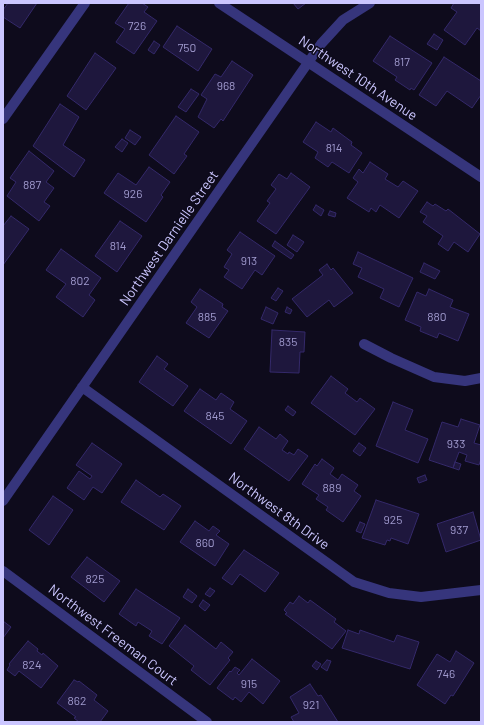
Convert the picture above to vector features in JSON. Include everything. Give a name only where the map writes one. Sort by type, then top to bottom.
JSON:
[{"type":"street","points":[[3,119],[85,3]]},
{"type":"street","name":"Northwest 10th Avenue","points":[[219,3],[481,177]]},
{"type":"street","name":"Northwest Darnielle Street","points":[[3,501],[331,31],[343,20],[370,3]]},
{"type":"street","points":[[364,344],[434,377],[465,381],[481,378]]},
{"type":"street","name":"Northwest 8th Drive","points":[[82,387],[354,582],[389,593],[421,597],[481,590]]},
{"type":"street","name":"Northwest Freeman Court","points":[[3,571],[207,722]]},
{"type":"building","points":[[8,3],[37,3],[20,28],[3,17],[3,10]]},
{"type":"building","points":[[129,3],[142,3],[148,7],[144,12],[157,21],[134,54],[116,42],[125,29],[115,23]]},
{"type":"building","points":[[293,3],[306,3],[298,9]]},
{"type":"building","points":[[454,3],[481,3],[481,31],[477,28],[465,45],[444,30],[457,12],[451,8]]},
{"type":"building","points":[[177,26],[212,49],[198,71],[163,47]]},
{"type":"building","points":[[434,34],[443,40],[437,50],[427,44]]},
{"type":"building","points":[[390,36],[432,63],[414,90],[411,88],[410,90],[395,80],[397,77],[373,61]]},
{"type":"building","points":[[154,41],[160,45],[154,54],[148,50]]},
{"type":"building","points":[[95,53],[116,68],[86,110],[67,96]]},
{"type":"building","points":[[444,57],[481,81],[481,95],[472,108],[447,91],[436,106],[419,95]]},
{"type":"building","points":[[232,61],[253,75],[223,121],[221,119],[214,128],[198,117],[207,99],[201,95],[215,74],[221,77]]},
{"type":"building","points":[[191,89],[199,94],[186,112],[178,107]]},
{"type":"building","points":[[60,104],[79,117],[63,145],[85,160],[74,177],[33,146]]},
{"type":"building","points":[[176,116],[199,132],[184,154],[187,156],[174,174],[149,155]]},
{"type":"building","points":[[316,122],[331,132],[333,128],[352,142],[351,145],[362,153],[349,173],[332,162],[328,167],[315,158],[318,152],[303,142]]},
{"type":"building","points":[[130,130],[141,137],[135,145],[125,138]]},
{"type":"building","points":[[122,139],[128,143],[122,152],[115,147]]},
{"type":"building","points":[[29,151],[54,171],[46,182],[54,188],[44,202],[50,206],[39,221],[7,196],[16,182],[10,178]]},
{"type":"building","points":[[370,162],[388,174],[385,179],[398,187],[403,181],[418,191],[399,218],[380,205],[376,212],[371,208],[369,212],[347,198],[358,182],[353,178],[359,169],[363,173]]},
{"type":"building","points":[[149,167],[170,182],[161,195],[163,197],[146,222],[104,193],[118,173],[136,185]]},
{"type":"building","points":[[291,173],[310,187],[276,234],[257,221],[270,203],[267,201],[276,189],[271,185],[279,174],[287,179]]},
{"type":"building","points":[[427,202],[433,206],[435,204],[446,211],[448,209],[480,234],[468,252],[454,242],[448,251],[438,244],[443,236],[423,222],[427,216],[420,212]]},
{"type":"building","points":[[316,205],[324,210],[321,216],[313,210]]},
{"type":"building","points":[[330,211],[336,213],[335,217],[328,215]]},
{"type":"building","points":[[11,216],[29,229],[3,265],[3,226]]},
{"type":"building","points":[[120,221],[142,236],[117,272],[95,256]]},
{"type":"building","points":[[240,232],[275,256],[262,275],[255,270],[242,289],[224,277],[229,270],[224,267],[232,254],[227,250]]},
{"type":"building","points":[[293,235],[304,242],[297,252],[287,245]]},
{"type":"building","points":[[275,241],[294,255],[291,259],[272,246]]},
{"type":"building","points":[[61,249],[101,278],[89,295],[95,300],[83,317],[56,297],[66,284],[46,270]]},
{"type":"building","points":[[358,252],[413,278],[399,307],[380,298],[384,289],[358,277],[362,268],[353,264]]},
{"type":"building","points":[[424,263],[440,271],[435,279],[420,272]]},
{"type":"building","points":[[327,264],[331,270],[333,268],[353,293],[334,307],[329,300],[307,317],[292,299],[323,275],[319,270]]},
{"type":"building","points":[[278,288],[283,291],[276,301],[271,298]]},
{"type":"building","points":[[200,289],[223,304],[222,307],[228,311],[209,338],[186,323],[197,307],[191,302]]},
{"type":"building","points":[[429,289],[453,300],[450,307],[469,314],[458,341],[439,333],[437,338],[420,331],[421,327],[405,320],[417,292],[426,296]]},
{"type":"building","points":[[266,307],[278,313],[273,324],[261,319]]},
{"type":"building","points":[[287,307],[292,310],[290,314],[285,312]]},
{"type":"building","points":[[272,330],[305,332],[304,352],[300,352],[299,373],[270,372]]},
{"type":"building","points":[[157,356],[168,364],[164,369],[188,386],[173,406],[139,382]]},
{"type":"building","points":[[331,376],[348,389],[345,393],[357,402],[360,398],[375,409],[355,435],[311,403]]},
{"type":"building","points":[[200,389],[216,400],[221,393],[234,402],[230,409],[247,421],[231,444],[184,411]]},
{"type":"building","points":[[393,402],[413,410],[405,430],[428,439],[418,463],[376,446]]},
{"type":"building","points":[[288,406],[296,412],[293,416],[285,410]]},
{"type":"building","points":[[461,419],[480,425],[474,443],[481,445],[481,459],[479,465],[465,461],[467,455],[459,452],[453,468],[429,460],[442,422],[458,427]]},
{"type":"building","points":[[259,427],[276,439],[280,434],[288,441],[282,450],[288,454],[289,452],[294,455],[298,449],[308,456],[289,481],[244,449]]},
{"type":"building","points":[[92,443],[122,464],[102,493],[93,487],[84,500],[67,488],[79,471],[90,479],[92,476],[76,465]]},
{"type":"building","points":[[359,443],[366,448],[360,456],[353,451]]},
{"type":"building","points":[[322,459],[334,468],[330,474],[338,480],[342,474],[358,485],[354,491],[361,496],[343,522],[326,510],[328,507],[316,499],[319,495],[302,484],[315,464],[317,466]]},
{"type":"building","points":[[455,462],[461,464],[459,470],[453,468]]},
{"type":"building","points":[[425,475],[427,480],[419,483],[417,478]]},
{"type":"building","points":[[136,480],[160,497],[163,494],[181,506],[164,530],[121,502]]},
{"type":"building","points":[[53,496],[73,510],[49,545],[29,530]]},
{"type":"building","points":[[376,500],[419,514],[408,544],[391,538],[390,541],[387,540],[385,545],[362,538]]},
{"type":"building","points":[[473,512],[481,540],[446,552],[437,524]]},
{"type":"building","points":[[195,521],[209,531],[213,526],[220,531],[216,535],[229,544],[215,566],[180,542]]},
{"type":"building","points":[[360,522],[365,524],[361,533],[356,531]]},
{"type":"building","points":[[244,550],[279,573],[265,592],[240,574],[232,585],[222,578]]},
{"type":"building","points":[[87,557],[120,581],[104,602],[71,577]]},
{"type":"building","points":[[210,588],[215,591],[210,597],[205,594]]},
{"type":"building","points":[[136,589],[180,618],[162,644],[149,636],[152,631],[138,622],[136,626],[119,614]]},
{"type":"building","points":[[188,589],[197,596],[192,603],[183,597]]},
{"type":"building","points":[[299,596],[308,603],[310,600],[336,619],[334,622],[346,631],[332,649],[285,614],[287,613],[284,610],[290,602],[293,604]]},
{"type":"building","points":[[203,600],[210,605],[205,611],[199,606]]},
{"type":"building","points":[[3,621],[11,627],[3,638]]},
{"type":"building","points":[[185,625],[216,649],[221,642],[233,652],[228,658],[230,660],[210,685],[191,670],[194,666],[169,646]]},
{"type":"building","points":[[348,630],[359,634],[360,630],[394,642],[397,635],[419,642],[410,669],[342,648]]},
{"type":"building","points":[[28,641],[38,649],[37,651],[42,655],[43,653],[58,666],[41,688],[19,671],[15,676],[7,670],[10,665],[9,664]]},
{"type":"building","points":[[456,651],[474,663],[453,696],[451,695],[445,704],[417,685],[437,654],[450,662]]},
{"type":"building","points":[[252,659],[280,681],[263,704],[249,692],[241,702],[235,697],[233,700],[217,688],[230,671],[231,672],[235,667],[240,670],[237,673],[239,675]]},
{"type":"building","points":[[327,660],[331,661],[327,671],[321,667]]},
{"type":"building","points":[[316,661],[321,664],[317,670],[312,666]]},
{"type":"building","points":[[74,680],[79,681],[97,695],[94,700],[108,711],[100,722],[79,722],[74,718],[76,717],[57,703]]},
{"type":"building","points":[[310,684],[318,696],[321,695],[338,722],[294,722],[291,717],[299,713],[290,697]]}]
